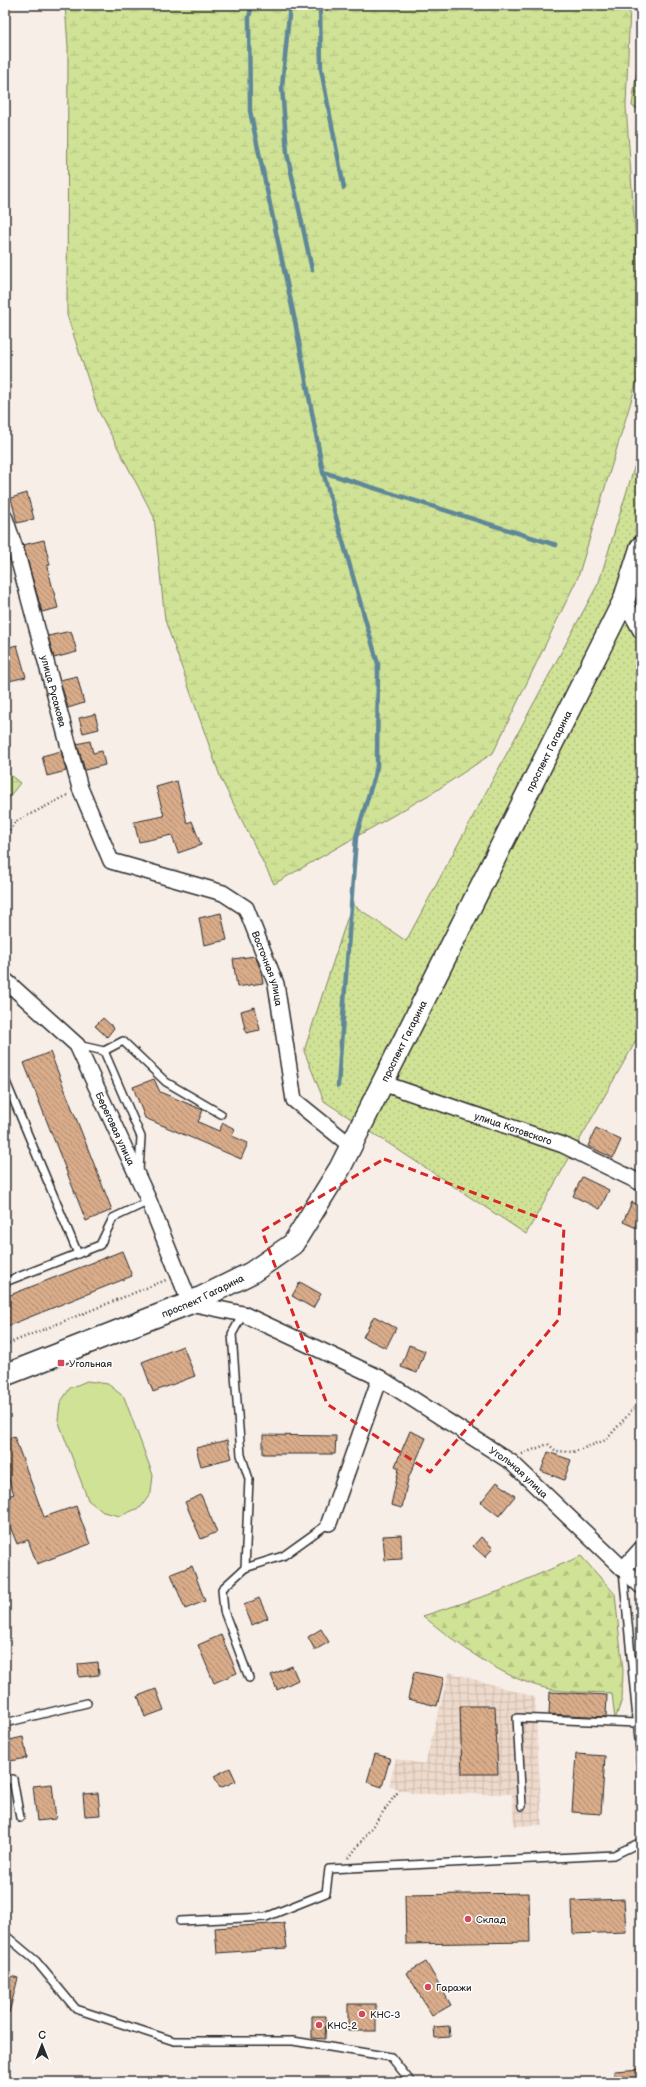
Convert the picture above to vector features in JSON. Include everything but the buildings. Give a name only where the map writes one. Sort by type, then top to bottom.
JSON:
[{"type":"main road","name":"проспект Гагарина","points":[[5,1375],[190,1303],[251,1273],[293,1244],[340,1168],[624,600],[641,547]]},
{"type":"street","name":"улица Русакова","points":[[5,518],[17,554],[80,788],[111,861]]},
{"type":"street","points":[[624,600],[641,631]]},
{"type":"street","name":"Восточная улица","points":[[111,861],[223,893],[246,908],[276,984],[294,1100],[351,1146]]},
{"type":"street","name":"Береговая улица","points":[[5,980],[76,1045],[139,1179],[190,1303]]},
{"type":"street","name":"улица Котовского","points":[[382,1083],[563,1145],[641,1183]]},
{"type":"street","name":"Угольная улица","points":[[190,1303],[243,1314],[380,1378],[507,1460],[641,1586]]},
{"type":"street","points":[[329,1523],[380,1378]]},
{"type":"street","points":[[623,1569],[641,1549]]},
{"type":"lane","points":[[76,1045],[104,1051],[123,1041],[166,1082],[221,1114]]},
{"type":"lane","points":[[104,1051],[141,1137],[139,1179]]},
{"type":"lane","points":[[6,1082],[78,1254]]},
{"type":"lane","points":[[5,1282],[100,1245],[113,1218],[149,1202]]},
{"type":"lane","points":[[243,1314],[232,1334],[241,1455],[249,1479],[245,1568]]},
{"type":"lane","points":[[249,1678],[224,1611],[222,1589],[245,1568],[283,1556],[329,1523]]},
{"type":"lane","points":[[623,1569],[641,1761]]},
{"type":"lane","points":[[5,1723],[87,1703]]},
{"type":"lane","points":[[522,1806],[517,1718],[637,1723]]},
{"type":"lane","points":[[5,1780],[13,1779],[20,1818]]},
{"type":"lane","points":[[180,1921],[266,1917],[326,1892],[329,1869],[614,1855],[641,1842]]},
{"type":"lane","points":[[5,1935],[36,1961],[76,2009],[174,2042],[293,2042],[391,2057],[411,2082]]},
{"type":"path","points":[[5,837],[16,822],[80,788]]},
{"type":"path","points":[[5,1345],[178,1276]]},
{"type":"path","points":[[507,1460],[548,1444],[556,1451],[573,1452],[606,1440],[641,1400]]},
{"type":"path","points":[[348,1868],[348,1859],[400,1789]]},
{"type":"highlighted area","points":[[384,1159],[564,1227],[559,1319],[430,1472],[327,1404],[262,1231]]},
{"type":"shaded area","points":[[449,1672],[535,1697],[542,1825],[514,1826],[512,1794],[415,1794],[389,1786],[396,1759],[425,1764]]},
{"type":"green space","points":[[65,5],[630,5],[626,106],[641,313],[641,368],[578,577],[493,753],[434,792],[274,884],[221,779],[165,620],[154,517],[98,410],[67,315],[68,47]]},
{"type":"green space","points":[[641,38],[641,111],[632,106]]},
{"type":"green space","points":[[641,445],[641,1032],[526,1234],[324,1101],[304,1051],[352,904],[406,941],[599,582]]},
{"type":"green space","points":[[5,771],[20,783],[5,802]]},
{"type":"green space","points":[[87,1381],[108,1384],[124,1397],[153,1475],[151,1493],[141,1507],[120,1516],[103,1512],[88,1500],[58,1420],[60,1403],[70,1388]]},
{"type":"green space","points":[[581,1556],[615,1594],[623,1671],[622,1699],[615,1720],[612,1693],[560,1691],[528,1683],[481,1659],[423,1616],[500,1591]]},
{"type":"waterway","points":[[252,5],[249,17],[250,111],[295,321],[323,472],[378,664],[377,767],[356,837],[338,1086]]},
{"type":"waterway","points":[[290,5],[282,87],[287,153],[312,270]]},
{"type":"waterway","points":[[320,5],[321,69],[344,188]]},
{"type":"waterway","points":[[323,472],[556,545]]},
{"type":"place","name":"Угольная","points":[[61,1363]]},
{"type":"place","name":"Склад","points":[[468,1919]]},
{"type":"place","name":"Гаражи","points":[[428,1987]]},
{"type":"place","name":"КНС-3","points":[[362,2014]]},
{"type":"place","name":"КНС-2","points":[[319,2025]]}]
